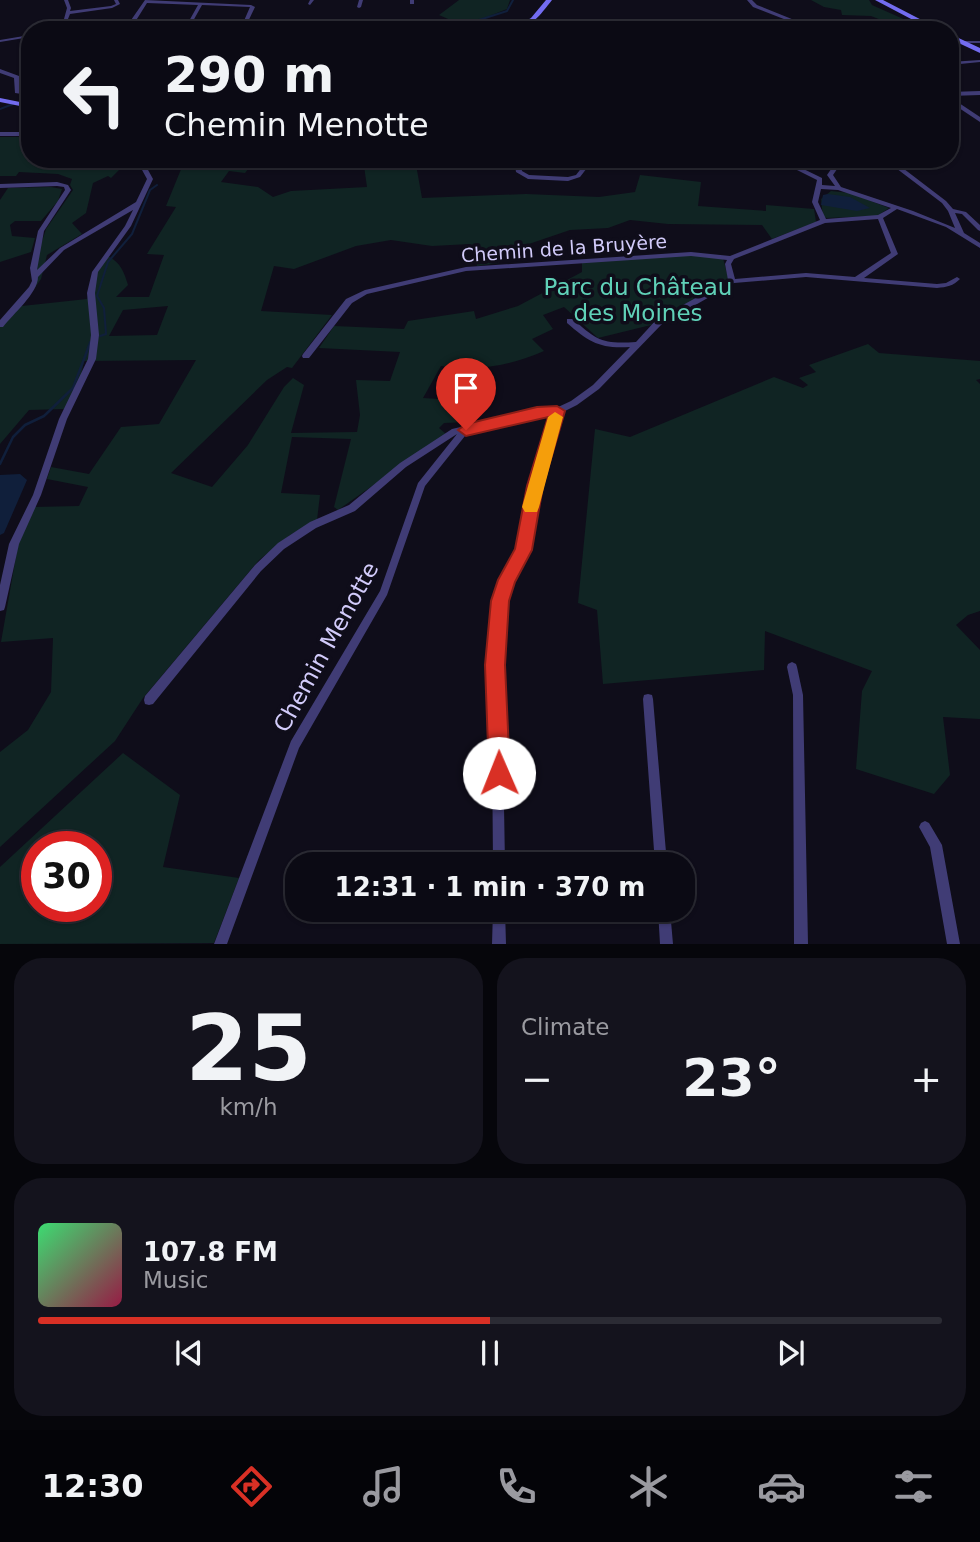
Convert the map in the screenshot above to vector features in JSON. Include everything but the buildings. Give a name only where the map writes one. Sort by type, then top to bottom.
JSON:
[{"type":"main road","points":[[530,21],[549,0]]},
{"type":"main road","points":[[878,0],[920,21]]},
{"type":"main road","points":[[959,40],[980,51]]},
{"type":"main road","points":[[0,100],[21,104]]},
{"type":"street","points":[[66,0],[69,8],[67,21]]},
{"type":"street","points":[[68,13],[112,6],[118,4],[116,0]]},
{"type":"street","points":[[359,7],[361,0]]},
{"type":"street","points":[[750,0],[755,6],[794,21]]},
{"type":"street","points":[[133,21],[146,1],[251,5],[253,7],[246,21]]},
{"type":"street","points":[[191,21],[201,4]]},
{"type":"street","points":[[0,41],[21,38]]},
{"type":"street","points":[[959,42],[980,42]]},
{"type":"street","points":[[959,63],[980,61]]},
{"type":"street","points":[[0,71],[17,77],[17,92],[21,92]]},
{"type":"street","points":[[959,96],[980,93]]},
{"type":"street","points":[[959,104],[980,120]]},
{"type":"street","points":[[0,134],[21,134]]},
{"type":"street","points":[[0,607],[14,544],[37,495],[63,419],[89,368],[95,335],[91,293],[95,272],[128,226],[141,202],[150,179],[144,168]]},
{"type":"street","points":[[518,168],[519,172],[528,177],[568,179],[578,176],[584,168]]},
{"type":"street","points":[[800,168],[820,179],[815,202],[824,221]]},
{"type":"street","points":[[835,168],[830,175],[839,188]]},
{"type":"street","points":[[899,168],[921,183],[951,210],[961,234]]},
{"type":"street","points":[[0,186],[57,184],[68,190],[41,231],[33,268],[36,275]]},
{"type":"street","points":[[819,187],[839,188],[932,219],[979,245]]},
{"type":"street","points":[[0,325],[32,288],[36,275],[62,249],[141,202]]},
{"type":"street","points":[[732,281],[727,264],[731,258],[824,221],[880,217],[895,208]]},
{"type":"street","points":[[951,210],[964,213],[980,229]]},
{"type":"street","points":[[857,279],[893,257],[894,251],[880,217]]},
{"type":"street","name":"Chemin de la Bruyère","points":[[306,356],[349,301],[365,292],[457,271],[512,265],[691,254],[731,258]]},
{"type":"street","points":[[149,700],[258,568],[281,546],[313,525],[352,508],[403,465],[454,431],[537,412],[557,411],[574,403],[596,387],[659,323],[732,281],[806,275],[937,286],[951,284],[957,279]]},
{"type":"street","points":[[570,321],[597,344],[638,344]]},
{"type":"street","points":[[499,852],[496,630],[506,580],[523,550],[535,486],[557,411]]},
{"type":"street","name":"Chemin Menotte","points":[[220,943],[295,745],[384,592],[421,485],[466,430]]},
{"type":"street","points":[[792,667],[797,695],[801,943]]},
{"type":"street","points":[[648,699],[660,852]]},
{"type":"street","points":[[925,827],[936,845],[954,943]]},
{"type":"street","points":[[499,922],[499,943]]},
{"type":"street","points":[[665,922],[667,943]]},
{"type":"green space","points":[[459,0],[510,0],[507,9],[477,21],[453,21],[439,15]]},
{"type":"green space","points":[[811,0],[869,0],[872,5],[908,21],[884,21],[871,16],[842,15],[841,10],[824,7]]},
{"type":"green space","name":"Parc du Château des Moines","points":[[0,137],[21,137],[21,168],[121,168],[111,178],[108,176],[93,183],[86,213],[72,223],[82,234],[47,255],[41,279],[22,306],[87,299],[97,271],[108,256],[121,268],[128,285],[116,297],[149,297],[164,255],[147,254],[176,207],[166,206],[182,168],[249,168],[245,173],[229,171],[221,182],[258,187],[273,197],[291,191],[367,187],[364,168],[417,168],[422,198],[526,194],[599,197],[635,192],[640,175],[701,182],[698,206],[766,211],[766,205],[814,209],[816,222],[772,239],[762,225],[668,224],[630,220],[608,228],[570,230],[523,246],[496,249],[499,263],[477,266],[470,244],[432,246],[391,240],[356,246],[294,269],[274,266],[261,311],[332,315],[292,368],[287,367],[267,380],[171,473],[212,487],[248,445],[284,387],[293,378],[304,385],[291,433],[357,432],[360,415],[356,380],[390,381],[400,352],[319,348],[334,326],[404,329],[408,321],[474,311],[476,319],[518,306],[582,272],[582,262],[691,255],[723,258],[729,281],[651,325],[598,338],[564,307],[543,315],[553,329],[532,339],[544,351],[518,361],[494,366],[441,366],[423,398],[469,401],[468,422],[444,423],[439,428],[446,434],[338,510],[334,507],[351,439],[292,437],[281,493],[320,495],[317,520],[290,535],[259,560],[143,698],[115,741],[0,847],[0,752],[28,730],[51,692],[53,638],[1,642],[18,545],[34,507],[79,506],[88,487],[47,479],[51,467],[89,474],[121,427],[159,424],[196,360],[84,361],[79,385],[64,409],[29,410],[0,444],[0,323],[33,284],[32,272],[46,229],[73,190],[70,185],[72,179],[58,174],[19,172],[16,176],[0,176]],"holes":[[[168,306],[157,335],[109,336],[123,310]]]},
{"type":"green space","points":[[8,188],[62,189],[58,201],[41,221],[15,221],[10,225],[12,236],[35,238],[31,252],[0,262],[0,200]]},
{"type":"green space","points":[[831,191],[850,193],[889,208],[877,216],[823,217],[821,199]]},
{"type":"green space","points":[[868,344],[879,353],[980,361],[980,379],[976,380],[980,384],[980,611],[968,615],[956,625],[980,650],[980,719],[943,717],[950,775],[934,794],[856,769],[862,691],[872,671],[765,631],[764,670],[603,684],[597,610],[578,603],[595,429],[630,437],[774,377],[803,388],[808,385],[799,378],[816,372],[809,365]]},
{"type":"green space","points":[[123,753],[180,795],[163,867],[239,878],[214,943],[0,944],[0,867],[21,848],[21,922],[112,922],[112,831],[39,831]]},
{"type":"water","points":[[823,195],[850,197],[870,208],[857,211],[821,205]]},
{"type":"water","points":[[20,474],[27,480],[4,533],[0,535],[0,475]]},
{"type":"waterway","points":[[476,21],[507,11],[513,0]]},
{"type":"waterway","points":[[0,109],[13,104]]},
{"type":"waterway","points":[[100,336],[106,334],[104,308],[97,296],[108,262],[132,234],[150,190],[157,185]]},
{"type":"waterway","points":[[88,348],[90,342]]},
{"type":"waterway","points":[[0,464],[13,437],[25,425],[44,416],[73,388],[89,346]]},
{"type":"slow traffic","points":[[531,507],[555,417]]},
{"type":"route","points":[[466,430],[537,412],[557,411],[535,486],[523,550],[506,580],[500,601],[495,665],[499,773]]}]
